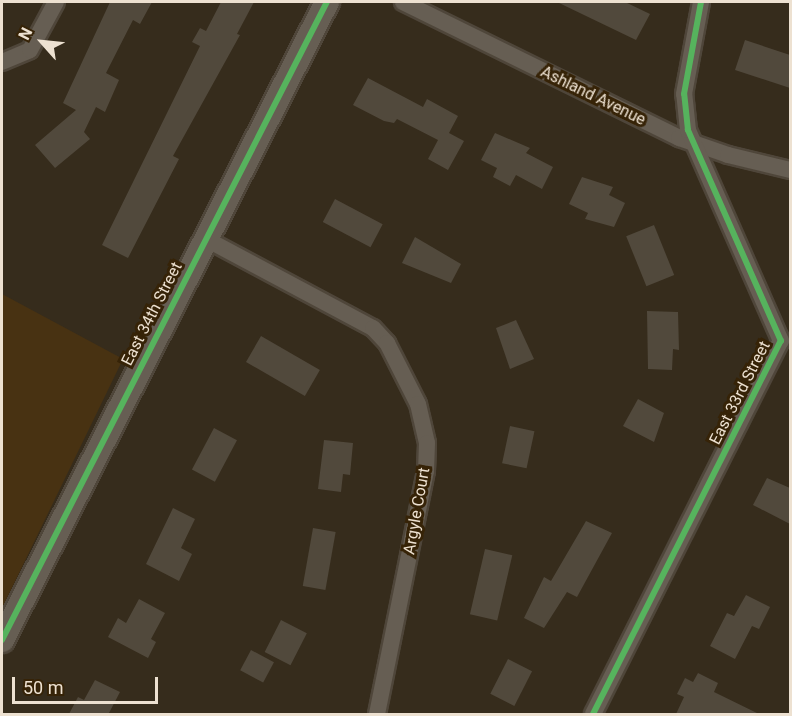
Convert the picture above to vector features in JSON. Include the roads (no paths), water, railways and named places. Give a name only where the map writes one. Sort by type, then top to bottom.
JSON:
[{"type":"street","points":[[2,62],[24,54],[37,38],[56,2]]},
{"type":"street","name":"East 34th Street","points":[[2,640],[327,2]]},
{"type":"street","name":"Ashland Avenue","points":[[403,2],[693,143],[790,170]]},
{"type":"street","name":"East 33rd Street","points":[[593,714],[781,341],[693,143],[684,94],[701,2]]},
{"type":"street","name":"Argyle Court","points":[[206,239],[373,328],[387,343],[418,404],[427,443],[426,471],[377,714]]},
{"type":"street","points":[[781,341],[790,355]]}]
